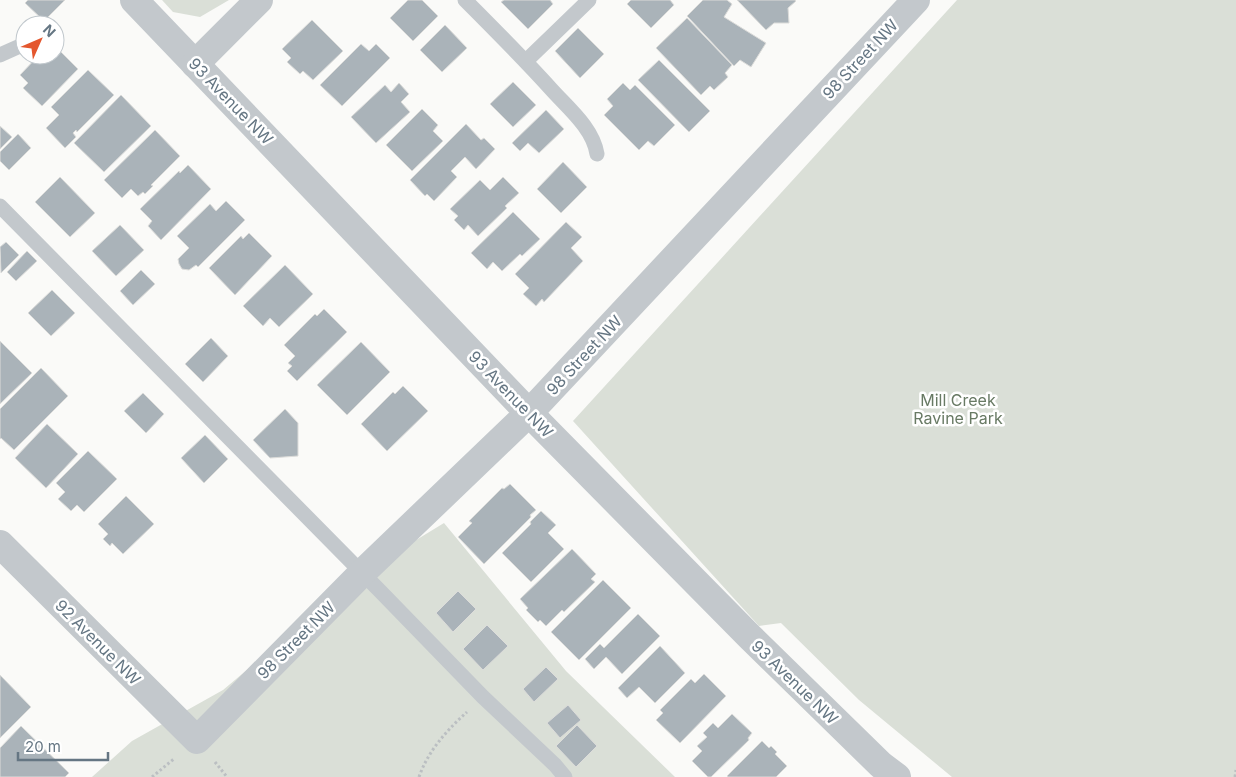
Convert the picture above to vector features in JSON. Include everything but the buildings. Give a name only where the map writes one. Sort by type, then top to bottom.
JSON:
[{"type":"street","name":"93 Avenue NW","points":[[134,0],[529,413],[750,637],[881,765],[897,777]]},
{"type":"street","points":[[195,64],[259,0]]},
{"type":"street","name":"98 Street NW","points":[[196,740],[362,573],[529,413],[916,0]]},
{"type":"street","name":"92 Avenue NW","points":[[0,544],[196,740]]},
{"type":"lane","points":[[464,0],[526,62],[578,118],[595,145],[597,154]]},
{"type":"lane","points":[[526,62],[588,0]]},
{"type":"lane","points":[[0,55],[15,48]]},
{"type":"lane","points":[[0,206],[483,697],[555,765],[565,777]]},
{"type":"path","points":[[419,777],[424,762],[451,727],[483,697]]},
{"type":"path","points":[[1236,770],[1236,777]]},
{"type":"green space","points":[[162,0],[229,0],[200,17],[173,12]]},
{"type":"green space","name":"Mill Creek Ravine Park","points":[[957,0],[1236,0],[1236,777],[952,777],[859,700],[781,623],[759,626],[573,421]]},
{"type":"green space","points":[[444,523],[566,671],[675,777],[92,777],[132,741],[223,690],[362,573]]}]
